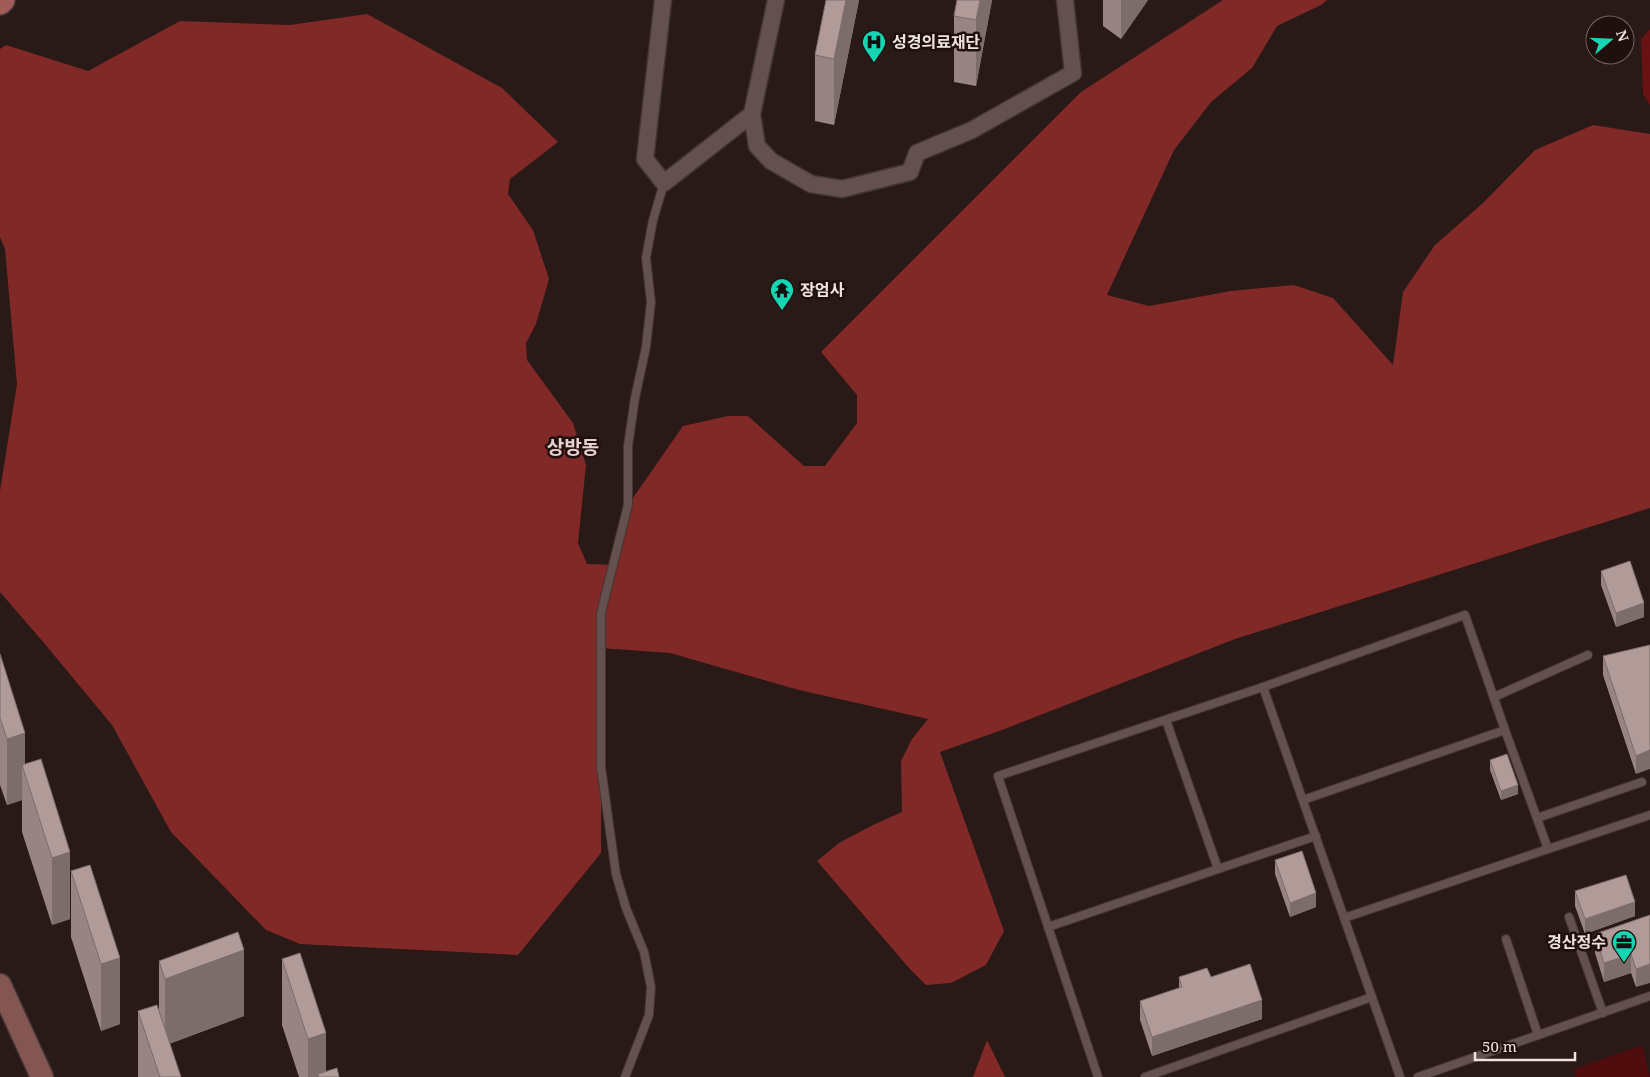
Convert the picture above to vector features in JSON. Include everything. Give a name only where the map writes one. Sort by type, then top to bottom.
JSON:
[{"type":"main road","points":[[0,985],[42,1077]]},
{"type":"street","points":[[663,0],[645,159],[664,183],[752,114]]},
{"type":"street","points":[[776,0],[752,114],[758,146],[771,162],[811,184],[842,189],[910,172],[917,154],[972,130],[1073,73],[1064,0]]},
{"type":"lane","points":[[625,1077],[649,1015],[651,987],[644,952],[626,908],[616,874],[603,777],[601,613],[628,505],[628,446],[635,398],[646,347],[651,302],[646,258],[653,220],[664,183]]},
{"type":"lane","points":[[1098,1077],[998,776],[1263,687],[1465,615],[1548,849]]},
{"type":"lane","points":[[1494,697],[1588,655]]},
{"type":"lane","points":[[1263,687],[1400,1077]]},
{"type":"lane","points":[[1166,720],[1218,869]]},
{"type":"lane","points":[[1303,800],[1505,730]]},
{"type":"lane","points":[[1537,818],[1642,782]]},
{"type":"lane","points":[[1344,918],[1650,815]]},
{"type":"lane","points":[[1048,927],[1316,836]]},
{"type":"lane","points":[[1569,917],[1603,1013]]},
{"type":"lane","points":[[1506,939],[1538,1035]]},
{"type":"lane","points":[[1418,1077],[1650,996]]},
{"type":"lane","points":[[1145,1077],[1372,998]]},
{"type":"shaded area","points":[[1223,0],[1327,0],[1321,5],[1277,26],[1252,68],[1211,102],[1174,150],[1107,295],[1149,306],[1231,291],[1294,285],[1333,298],[1393,365],[1403,292],[1435,245],[1483,203],[1535,150],[1593,125],[1650,134],[1650,508],[1235,639],[1002,730],[940,752],[1004,931],[986,965],[951,983],[926,985],[909,968],[817,861],[839,843],[902,812],[901,761],[912,739],[928,719],[799,690],[670,653],[601,648],[601,853],[518,955],[300,944],[266,930],[171,832],[112,725],[0,592],[0,491],[17,384],[5,249],[0,237],[0,49],[6,45],[88,71],[180,21],[290,25],[367,14],[502,88],[558,142],[510,179],[508,194],[533,230],[549,279],[536,324],[526,343],[527,360],[573,423],[586,465],[578,543],[587,564],[613,565],[628,505],[683,426],[728,416],[748,416],[804,466],[825,466],[857,423],[857,395],[821,352],[1081,92]]},
{"type":"shaded area","points":[[1650,29],[1650,105],[1643,94],[1641,39]]},
{"type":"shaded area","points":[[987,1040],[1005,1077],[973,1077]]},
{"type":"shaded area","points":[[1642,1045],[1650,1077],[1576,1077],[1574,1069]]},
{"type":"building","points":[[826,0],[846,0],[834,59],[815,55]]},
{"type":"building","points":[[957,0],[980,0],[976,20],[954,16]]},
{"type":"building","points":[[1630,561],[1644,603],[1616,613],[1601,571]]},
{"type":"building","points":[[1650,645],[1650,750],[1636,756],[1603,656]]},
{"type":"building","points":[[0,654],[25,733],[7,739],[0,718]]},
{"type":"building","points":[[1507,754],[1518,785],[1501,791],[1490,760]]},
{"type":"building","points":[[41,759],[70,852],[52,858],[22,765]]},
{"type":"building","points":[[1302,851],[1316,893],[1290,903],[1275,860]]},
{"type":"building","points":[[90,865],[120,958],[101,964],[71,871]]},
{"type":"building","points":[[1626,875],[1635,902],[1585,919],[1575,891]]},
{"type":"building","points":[[1650,915],[1650,964],[1636,969],[1631,954],[1604,963],[1595,934]]},
{"type":"building","points":[[238,932],[244,950],[165,979],[159,961]]},
{"type":"building","points":[[300,953],[326,1033],[308,1039],[282,959]]},
{"type":"building","points":[[1250,964],[1262,1000],[1152,1037],[1140,1001],[1182,987],[1179,977],[1207,968],[1211,977]]},
{"type":"building","points":[[157,1005],[181,1077],[160,1077],[138,1011]]},
{"type":"building","points":[[337,1068],[339,1077],[319,1077],[318,1074]]},
{"type":"place","name":"성경의료재단","points":[[874,63]]},
{"type":"place","name":"장엄사","points":[[782,311]]},
{"type":"place","name":"경산정수","points":[[1624,963]]},
{"type":"district","name":"상방동","points":[[573,447]]}]
